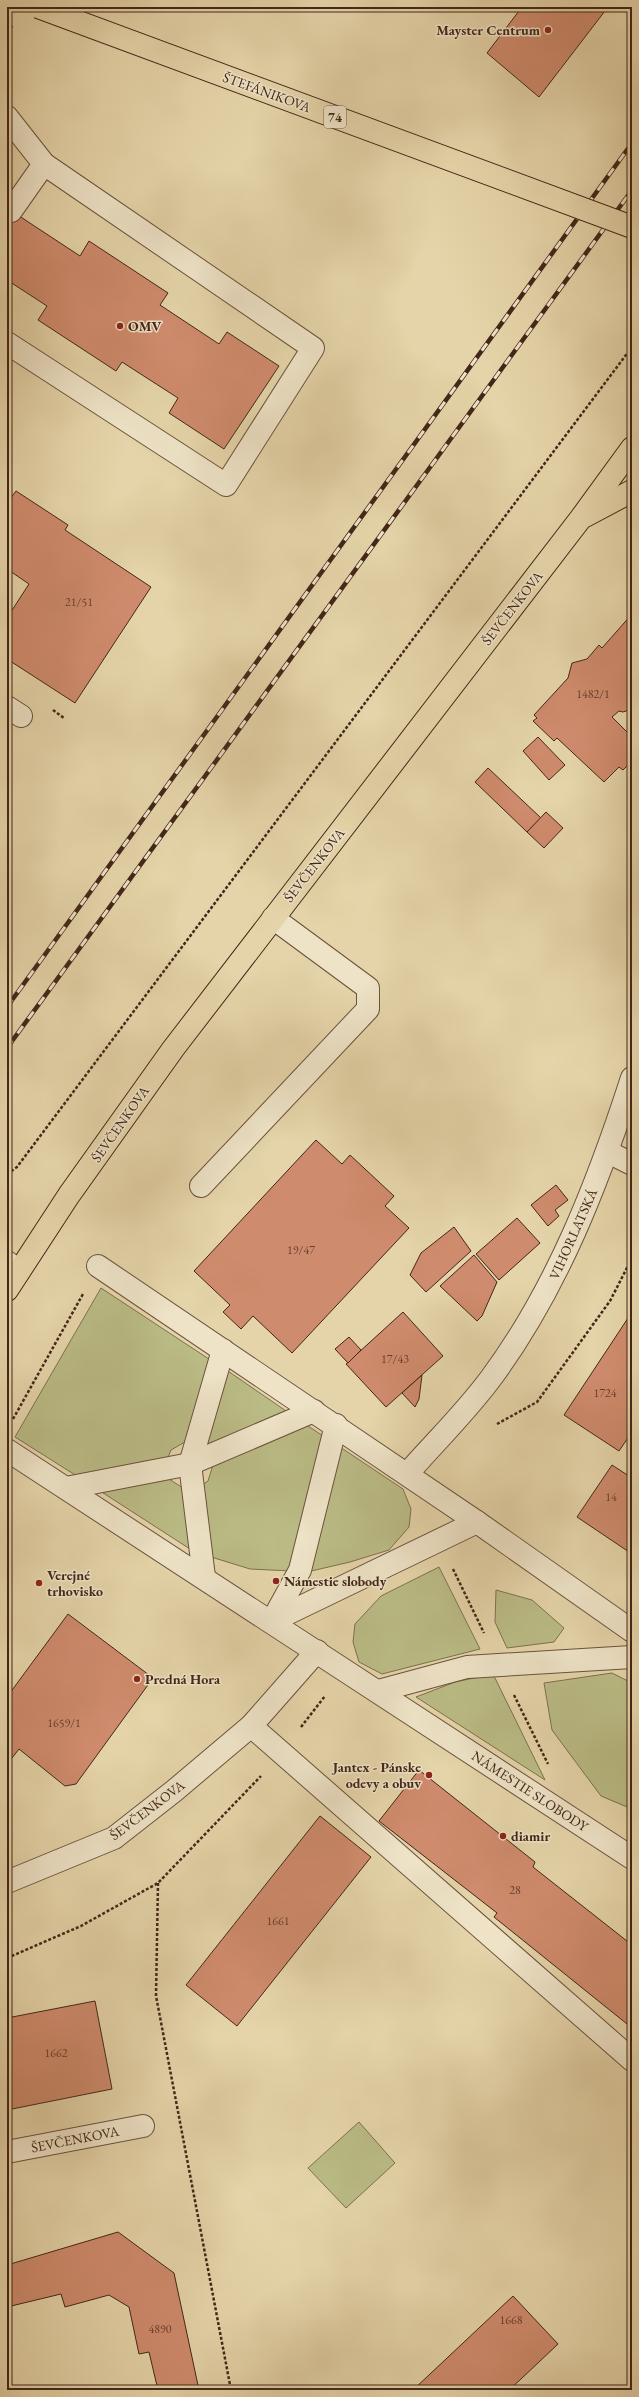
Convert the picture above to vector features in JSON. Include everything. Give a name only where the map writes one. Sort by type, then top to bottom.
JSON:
[{"type":"main road","name":"ŠTEFÁNIKOVA","points":[[38,7],[632,226]]},
{"type":"main road","name":"ŠEVČENKOVA","points":[[7,1290],[13,1266],[69,1195],[173,1049],[581,518],[632,448]]},
{"type":"main road","points":[[581,518],[632,490]]},
{"type":"street","points":[[7,117],[44,164],[313,348],[226,485],[7,343]]},
{"type":"street","points":[[11,211],[44,164]]},
{"type":"street","points":[[201,1186],[368,1009],[368,988],[273,918]]},
{"type":"street","name":"VIHORLATSKÁ","points":[[407,1474],[491,1379],[550,1285],[608,1152],[632,1078]]},
{"type":"street","points":[[608,1152],[632,1164]]},
{"type":"street","points":[[98,1266],[407,1474],[632,1631]]},
{"type":"street","points":[[204,1577],[190,1464],[223,1350]]},
{"type":"street","points":[[66,1488],[190,1464],[314,1412]]},
{"type":"street","points":[[272,1621],[300,1570],[336,1426]]},
{"type":"street","name":"NÁMESTIE SLOBODY","points":[[7,1450],[628,1852]]},
{"type":"street","points":[[272,1621],[477,1522]]},
{"type":"street","points":[[316,1651],[251,1726],[282,1751],[632,2060]]},
{"type":"street","points":[[378,1691],[467,1667],[632,1657]]},
{"type":"street","name":"ŠEVČENKOVA","points":[[7,1882],[114,1838],[174,1791],[251,1726]]},
{"type":"street","name":"ŠEVČENKOVA","points":[[7,2152],[143,2126]]},
{"type":"path","points":[[7,1174],[17,1167],[632,348]]},
{"type":"path","points":[[537,1402],[610,1301],[632,1258]]},
{"type":"path","points":[[11,1423],[98,1266]]},
{"type":"path","points":[[7,1958],[81,1926],[158,1883],[266,1771],[321,1703],[343,1668]]},
{"type":"path","points":[[158,1883],[156,1996],[231,2390]]},
{"type":"green space","points":[[101,1288],[212,1361],[185,1442],[171,1450],[166,1462],[80,1478],[15,1437]]},
{"type":"green space","points":[[225,1369],[289,1413],[203,1446]]},
{"type":"green space","points":[[305,1424],[323,1436],[291,1571],[250,1569],[208,1556],[202,1485],[208,1481],[213,1465]]},
{"type":"green space","points":[[337,1445],[403,1489],[411,1509],[409,1527],[389,1550],[350,1562],[307,1572]]},
{"type":"green space","points":[[169,1479],[183,1488],[190,1549],[97,1489]]},
{"type":"green space","points":[[439,1567],[480,1649],[382,1674],[359,1662],[353,1642],[355,1624],[381,1596]]},
{"type":"green space","points":[[496,1590],[532,1600],[564,1628],[554,1642],[507,1648],[495,1622]]},
{"type":"green space","points":[[612,1673],[632,1683],[632,1809],[601,1796],[552,1730],[544,1683]]},
{"type":"green space","points":[[493,1674],[545,1780],[416,1697],[455,1682]]},
{"type":"green space","points":[[359,2122],[395,2163],[346,2208],[308,2168]]},
{"type":"building","name":"Mayster Centrum","points":[[522,7],[608,7],[539,97],[487,53]]},
{"type":"building","name":"OMV","points":[[7,208],[80,256],[89,241],[168,293],[160,305],[219,344],[227,332],[279,366],[224,449],[169,413],[178,398],[122,362],[116,371],[38,320],[47,306],[7,280]]},
{"type":"building","points":[[16,491],[68,525],[65,530],[151,587],[75,703],[7,659],[7,618],[29,584],[7,569],[7,503]]},
{"type":"building","points":[[632,614],[632,709],[623,712],[619,711],[612,717],[632,737],[632,761],[623,770],[619,767],[604,782],[557,738],[554,741],[533,721],[537,718],[534,715],[568,678],[572,663],[587,659],[599,645],[602,648]]},
{"type":"building","points":[[538,737],[565,765],[549,780],[523,751]]},
{"type":"building","points":[[488,768],[541,818],[527,832],[475,782]]},
{"type":"building","points":[[546,812],[563,828],[544,848],[527,832]]},
{"type":"building","points":[[316,1140],[342,1164],[350,1155],[394,1196],[385,1206],[409,1228],[292,1353],[253,1316],[241,1329],[223,1312],[230,1305],[194,1271]]},
{"type":"building","points":[[556,1185],[568,1200],[555,1210],[559,1216],[548,1226],[531,1205]]},
{"type":"building","points":[[517,1218],[540,1243],[499,1280],[476,1254]]},
{"type":"building","points":[[454,1227],[471,1251],[426,1292],[410,1275],[421,1253]]},
{"type":"building","points":[[474,1255],[497,1282],[482,1316],[477,1321],[440,1286]]},
{"type":"building","points":[[403,1312],[443,1356],[386,1407],[346,1364]]},
{"type":"building","points":[[632,1312],[632,1432],[619,1451],[564,1415]]},
{"type":"building","points":[[349,1337],[361,1350],[348,1363],[335,1349]]},
{"type":"building","points":[[422,1375],[419,1399],[415,1407],[402,1393]]},
{"type":"building","points":[[612,1465],[632,1478],[632,1554],[577,1517]]},
{"type":"building","points":[[68,1614],[153,1678],[76,1784],[65,1786],[19,1749],[12,1758],[7,1760],[7,1697]]},
{"type":"building","points":[[419,1770],[535,1862],[533,1867],[632,1945],[632,2028],[494,1917],[497,1913],[379,1821]]},
{"type":"building","points":[[320,1816],[371,1857],[237,2026],[186,1985]]},
{"type":"building","points":[[95,2001],[112,2089],[7,2110],[7,2018]]},
{"type":"building","points":[[118,2232],[174,2273],[199,2390],[158,2390],[149,2352],[139,2354],[129,2307],[109,2295],[65,2307],[61,2294],[7,2307],[7,2265]]},
{"type":"building","points":[[513,2296],[558,2344],[521,2379],[509,2390],[413,2390]]},
{"type":"railway","points":[[7,1007],[632,143]]},
{"type":"railway","points":[[7,1048],[632,190]]},
{"type":"place","name":"Mayster Centrum","points":[[548,30]]},
{"type":"place","name":"OMV","points":[[120,326]]},
{"type":"place","name":"Námestie slobody","points":[[276,1581]]},
{"type":"place","name":"Verejné trhovisko","points":[[39,1583]]},
{"type":"place","name":"Predná Hora","points":[[137,1679]]},
{"type":"place","name":"Jantex - Pánske odevy a obuv","points":[[429,1775]]},
{"type":"place","name":"diamir","points":[[503,1836]]}]
